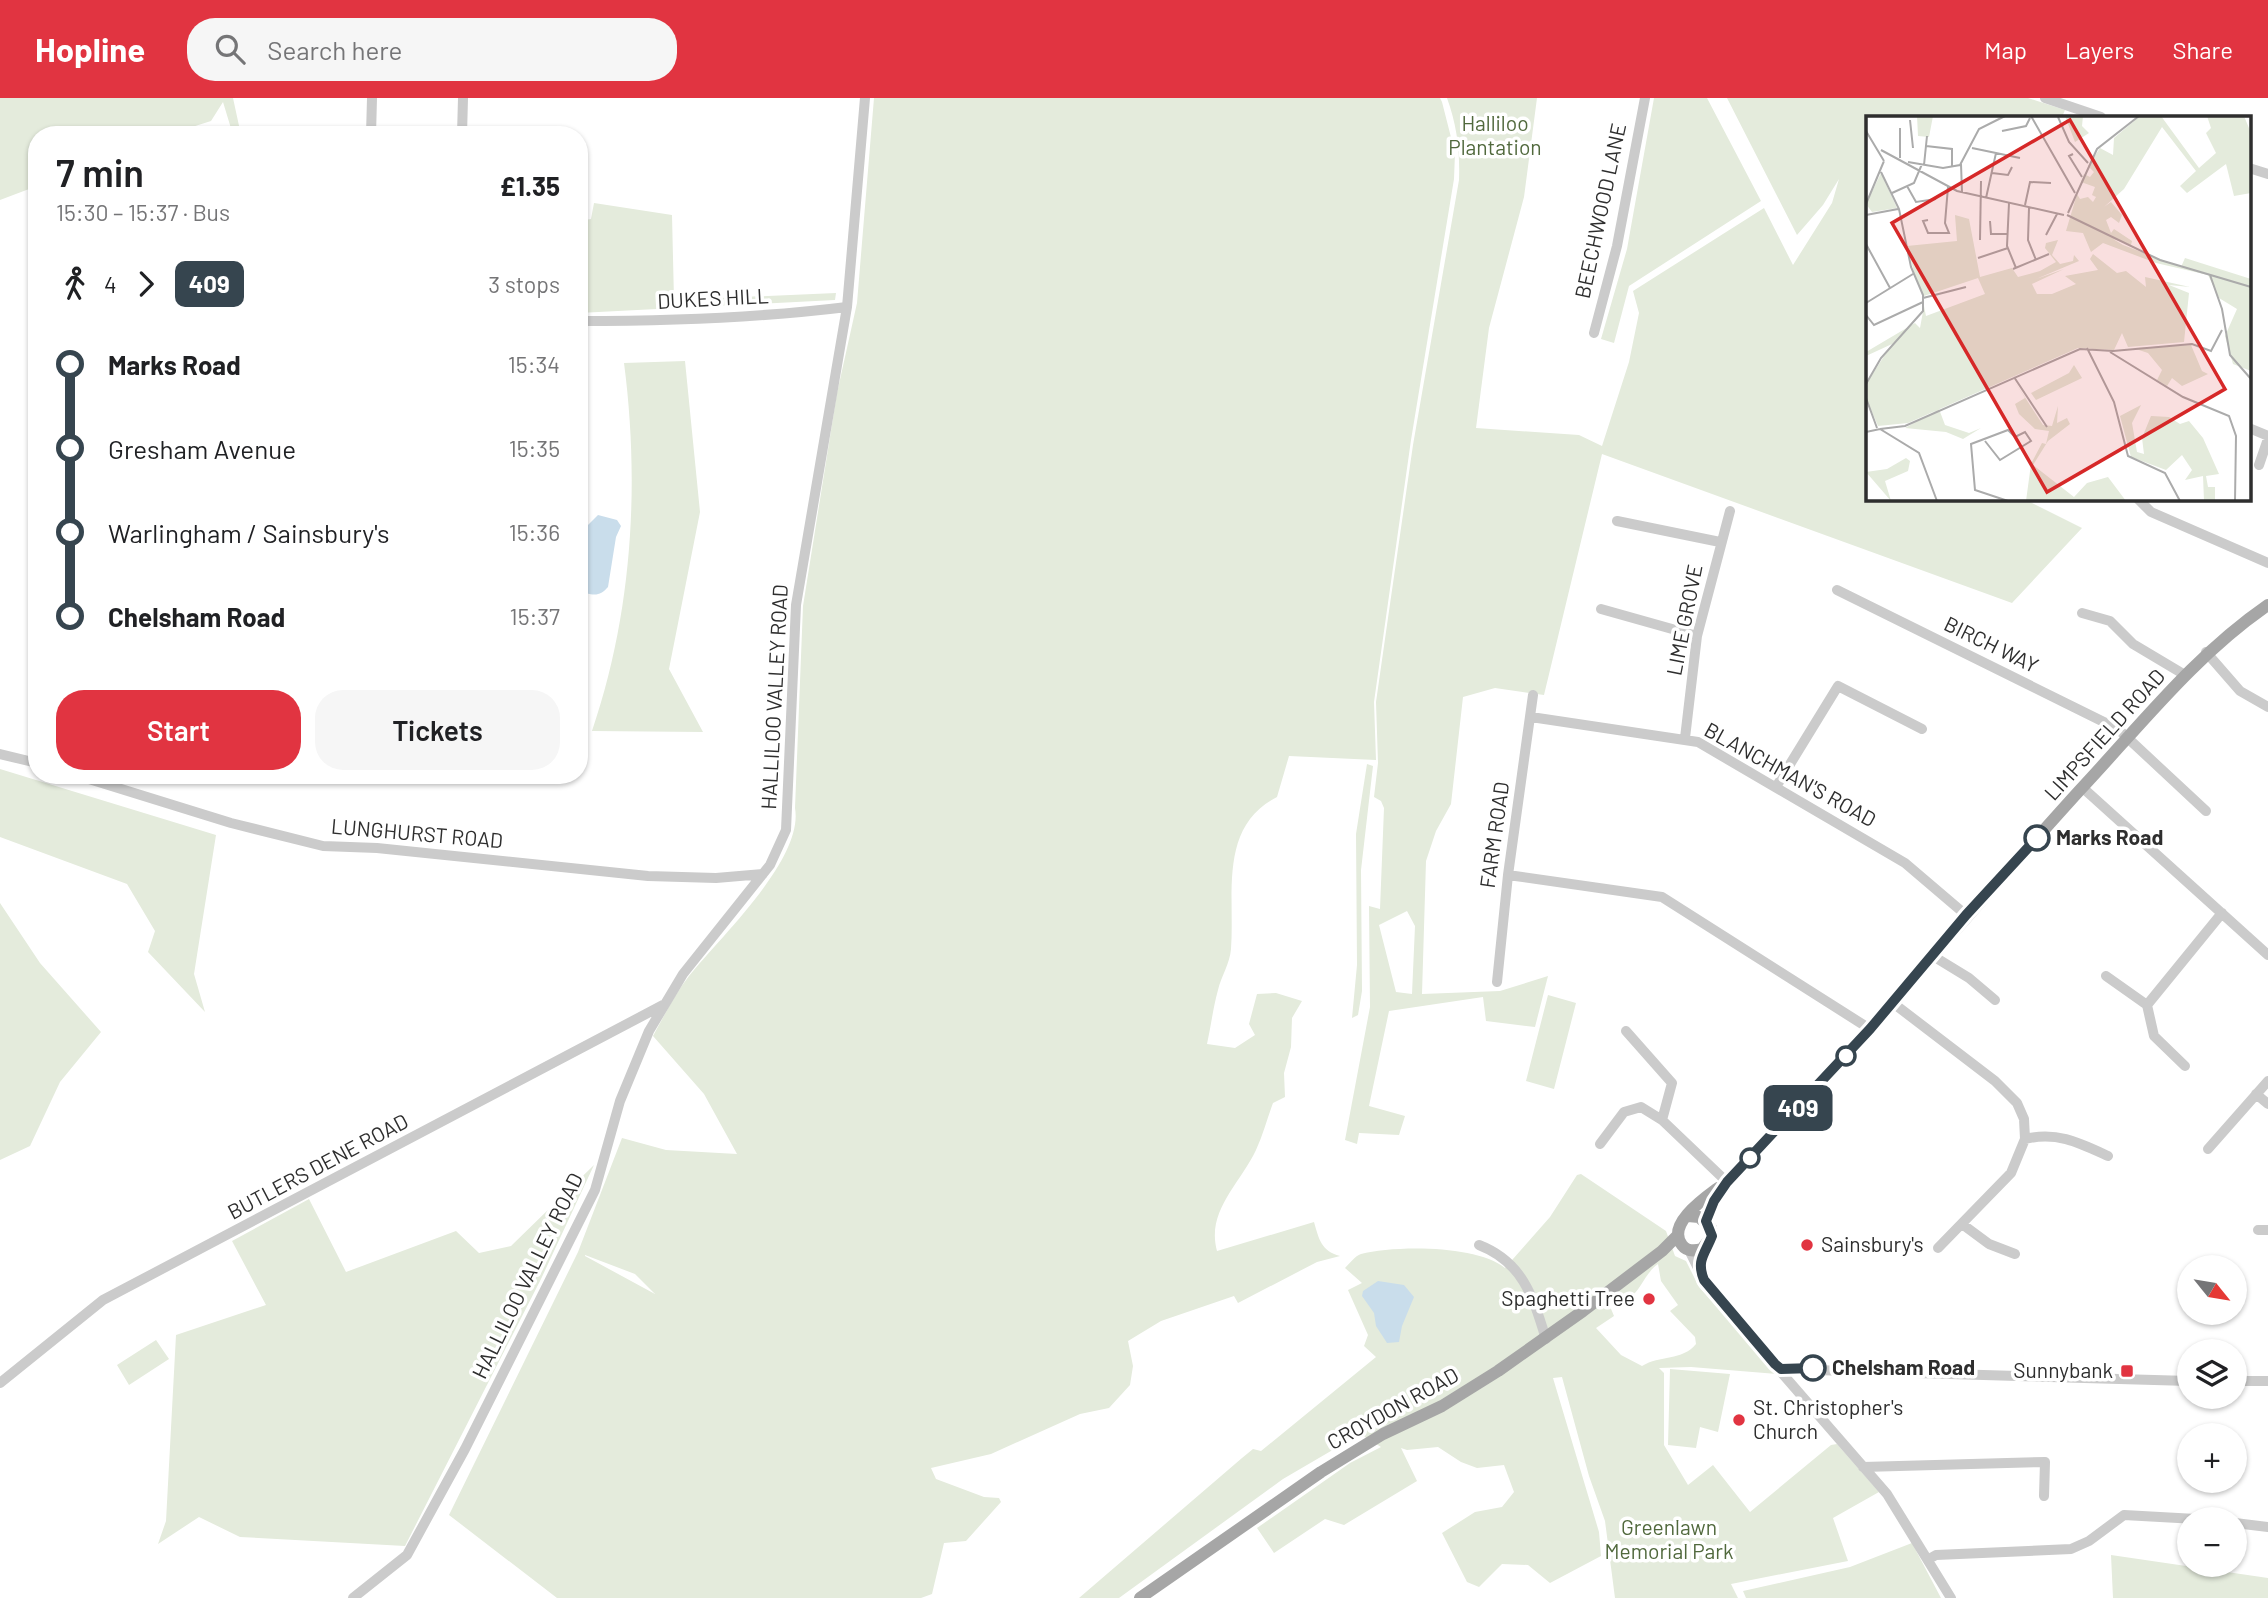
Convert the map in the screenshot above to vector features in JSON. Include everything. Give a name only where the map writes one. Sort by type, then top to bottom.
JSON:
[{"type":"main road","name":"LIMPSFIELD ROAD","points":[[1706,1221],[1714,1201],[1727,1182],[1870,1029],[1966,915],[2126,738],[2206,652],[2268,605]]},
{"type":"main road","name":"LIMPSFIELD ROAD","points":[[1688,1216],[1708,1195],[1727,1182]]},
{"type":"main road","points":[[1688,1216],[1706,1221],[1712,1236],[1703,1249],[1683,1244],[1678,1228],[1688,1216]]},
{"type":"main road","name":"CROYDON ROAD","points":[[1140,1598],[1321,1472],[1383,1434],[1442,1406],[1546,1339],[1662,1251],[1683,1244]]},
{"type":"street","points":[[371,126],[372,98]]},
{"type":"street","points":[[462,126],[463,98]]},
{"type":"street","name":"HALLILOO VALLEY ROAD","points":[[353,1598],[407,1555],[465,1449],[595,1190],[620,1101],[649,1031],[688,967],[763,874],[780,845],[788,818],[796,605],[847,307],[865,98]]},
{"type":"street","name":"BEECHWOOD LANE","points":[[1594,332],[1617,246],[1646,98]]},
{"type":"street","points":[[2045,98],[2098,116]]},
{"type":"street","points":[[2250,169],[2268,174]]},
{"type":"street","name":"DUKES HILL","points":[[588,321],[754,317],[847,307]]},
{"type":"street","points":[[2250,428],[2268,437],[2259,466]]},
{"type":"street","points":[[2139,500],[2151,512],[2268,563]]},
{"type":"street","name":"LIME GROVE","points":[[1685,738],[1697,636],[1730,511]]},
{"type":"street","points":[[1617,521],[1720,542]]},
{"type":"street","name":"BIRCH WAY","points":[[1837,590],[2118,729],[2206,811]]},
{"type":"street","points":[[1601,609],[1697,636]]},
{"type":"street","points":[[2082,613],[2110,621],[2133,644],[2185,675]]},
{"type":"street","points":[[2206,652],[2240,691],[2268,708]]},
{"type":"street","points":[[1776,787],[1838,686],[1922,729]]},
{"type":"street","name":"FARM ROAD","points":[[1497,982],[1508,875],[1533,695]]},
{"type":"street","name":"BLANCHMAN'S ROAD","points":[[1531,717],[1685,738],[1776,787],[1905,863],[1966,915]]},
{"type":"street","points":[[0,754],[28,761]]},
{"type":"street","name":"LUNGHURST ROAD","points":[[105,784],[231,823],[323,846],[397,850],[648,876],[716,878],[763,874]]},
{"type":"street","points":[[2082,788],[2268,955]]},
{"type":"street","points":[[1508,875],[1662,897],[1870,1029]]},
{"type":"street","points":[[2147,1005],[2222,913]]},
{"type":"street","points":[[1933,956],[1969,978],[1995,1000]]},
{"type":"street","points":[[2106,976],[2147,1005],[2154,1035],[2185,1066]]},
{"type":"street","points":[[1893,1003],[1995,1081],[2017,1103],[2024,1119],[2025,1139],[2011,1173],[1938,1248]]},
{"type":"street","name":"BUTLERS DENE ROAD","points":[[0,1383],[103,1300],[666,1004]]},
{"type":"street","points":[[1626,1031],[1672,1083],[1662,1120]]},
{"type":"street","points":[[2208,1149],[2268,1081]]},
{"type":"street","points":[[2256,1094],[2268,1104]]},
{"type":"street","points":[[1600,1144],[1624,1112],[1641,1107],[1662,1120],[1727,1182]]},
{"type":"street","points":[[2025,1139],[2045,1134],[2073,1140],[2108,1156]]},
{"type":"street","points":[[1962,1224],[1989,1244],[2015,1254]]},
{"type":"street","points":[[1683,1244],[1699,1267],[1704,1280],[1735,1319],[1887,1494],[1951,1598]]},
{"type":"street","points":[[1479,1245],[1500,1254],[1518,1272],[1534,1302],[1546,1339]]},
{"type":"street","points":[[1699,1267],[1703,1249]]},
{"type":"street","points":[[1781,1369],[2177,1381]]},
{"type":"street","points":[[2247,1381],[2268,1381]]},
{"type":"street","points":[[1863,1467],[2045,1462],[2044,1496]]},
{"type":"street","points":[[1929,1559],[1936,1555],[2071,1549],[2089,1541],[2124,1515],[2177,1518]]},
{"type":"street","points":[[2247,1524],[2268,1527]]},
{"type":"green space","points":[[0,98],[233,98],[239,126],[230,126],[223,102],[211,121],[195,126],[28,126],[28,189],[0,200]]},
{"type":"green space","points":[[874,98],[1440,98],[1455,153],[1454,179],[1411,440],[1374,702],[1376,760],[1289,756],[1277,797],[1258,810],[1245,826],[1233,864],[1230,954],[1218,990],[1207,1044],[1235,1048],[1255,1035],[1249,1024],[1257,994],[1276,993],[1302,1001],[1292,1018],[1291,1047],[1284,1073],[1285,1097],[1273,1103],[1256,1150],[1220,1210],[1216,1223],[1217,1251],[1314,1222],[1325,1248],[1340,1256],[1317,1262],[1238,1303],[1234,1296],[1161,1321],[1128,1341],[1133,1366],[1130,1385],[1109,1408],[1080,1414],[991,1454],[931,1468],[936,1479],[984,1497],[999,1498],[1001,1502],[966,1541],[944,1543],[932,1594],[921,1598],[557,1598],[449,1515],[578,1252],[622,1138],[666,1150],[737,1154],[704,1094],[653,1036],[689,976],[739,919],[774,873],[787,850],[794,828],[803,606],[837,393],[857,303]],"holes":[[[585,1255],[635,1274],[655,1294]]]},
{"type":"green space","name":"Halliloo Plantation","points":[[1447,98],[1537,98],[1524,197],[1489,328],[1476,428],[1579,435],[1602,446],[1629,362],[1639,313],[1633,291],[1764,208],[1793,265],[1832,203],[1839,179],[1823,205],[1797,235],[1727,98],[2028,98],[2065,110],[2062,116],[1866,116],[1866,500],[2026,500],[2082,528],[2012,603],[1602,454],[1544,695],[1495,688],[1463,697],[1451,804],[1436,831],[1426,861],[1422,994],[1500,991],[1548,976],[1535,1027],[1486,1021],[1483,997],[1389,1011],[1369,1106],[1405,1116],[1399,1135],[1359,1133],[1357,1144],[1345,1140],[1370,1007],[1369,906],[1380,909],[1384,808],[1381,801],[1374,797],[1378,763],[1376,702],[1413,445],[1459,180],[1459,158]],"holes":[[[1407,911],[1415,926],[1412,994],[1396,992],[1379,925]]]},
{"type":"green space","points":[[1654,98],[1707,98],[1761,201],[1629,286],[1614,343],[1601,339],[1627,249]]},
{"type":"green space","points":[[594,203],[672,215],[674,300],[836,293],[835,300],[588,313],[588,220],[591,219]]},
{"type":"green space","points":[[685,361],[700,512],[669,669],[703,732],[592,731],[606,687],[616,641],[629,549],[631,456],[624,363]]},
{"type":"green space","points":[[1367,764],[1373,766],[1361,870],[1362,991],[1358,1015],[1352,1018],[1357,965],[1356,834]]},
{"type":"green space","points":[[0,769],[28,778],[28,784],[49,784],[216,835],[194,974],[205,1012],[148,952],[155,931],[127,884],[0,837]]},
{"type":"green space","points":[[0,903],[40,963],[101,1032],[60,1082],[30,1146],[0,1160]]},
{"type":"green space","points":[[1548,995],[1576,1003],[1554,1089],[1526,1081]]},
{"type":"green space","points":[[594,1165],[541,1279],[405,1546],[240,1537],[199,1517],[158,1544],[166,1521],[176,1335],[266,1305],[232,1241],[309,1199],[346,1272],[456,1231],[479,1253],[511,1246]]},
{"type":"green space","name":"Greenlawn Memorial Park","points":[[1581,1174],[1666,1231],[1675,1256],[1686,1261],[1699,1287],[1777,1374],[1691,1367],[1659,1368],[1664,1373],[1664,1445],[1688,1485],[1713,1465],[1750,1512],[1831,1445],[1837,1444],[1879,1492],[1833,1518],[1848,1561],[1731,1584],[1738,1598],[1615,1598],[1605,1521],[1589,1476],[1562,1377],[1553,1378],[1599,1532],[1601,1556],[1550,1583],[1528,1565],[1502,1564],[1479,1587],[1467,1582],[1442,1533],[1475,1512],[1502,1507],[1514,1492],[1504,1465],[1477,1468],[1461,1462],[1438,1447],[1407,1450],[1401,1448],[1417,1481],[1344,1525],[1325,1519],[1274,1553],[1257,1528],[1350,1463],[1381,1447],[1360,1434],[1283,1479],[1119,1598],[1079,1598],[1253,1449],[1261,1451],[1376,1357],[1364,1346],[1368,1335],[1348,1290],[1362,1283],[1345,1268],[1355,1258],[1361,1254],[1394,1249],[1436,1249],[1476,1255],[1505,1268],[1550,1217],[1577,1175]],"holes":[[[1658,1264],[1661,1281],[1678,1305],[1670,1311],[1695,1337],[1696,1344],[1678,1356],[1642,1366],[1621,1355],[1596,1328],[1614,1316],[1609,1304],[1620,1295],[1627,1300],[1632,1296]]]},
{"type":"green space","points":[[156,1340],[169,1359],[129,1385],[117,1365]]},
{"type":"green space","points":[[1670,1369],[1730,1374],[1718,1432],[1700,1427],[1696,1448],[1668,1445]]},
{"type":"green space","points":[[1912,1543],[1941,1598],[1746,1598],[1743,1591],[1850,1567]]},
{"type":"green space","points":[[2111,1555],[2177,1565],[2177,1577],[2247,1575],[2268,1578],[2268,1598],[2113,1598]]},
{"type":"water","points":[[598,515],[617,520],[621,526],[616,537],[608,587],[601,593],[588,593],[588,525]]},
{"type":"water","points":[[1378,1281],[1404,1285],[1414,1297],[1402,1326],[1399,1342],[1387,1343],[1376,1326],[1374,1313],[1362,1296],[1363,1291]]},
{"type":"bus line","name":"409","points":[[1813,1368],[1781,1369],[1704,1280],[1699,1267],[1703,1249],[1712,1236],[1706,1221],[1714,1201],[1727,1182],[1870,1029],[1966,915],[2037,838]]},
{"type":"place","name":"Marks Road","points":[[2037,838]]},
{"type":"place","name":"Sainsbury's","points":[[1807,1245]]},
{"type":"place","name":"Spaghetti Tree","points":[[1649,1299]]},
{"type":"place","name":"Chelsham Road","points":[[1813,1368]]},
{"type":"place","name":"Sunnybank","points":[[2127,1371]]},
{"type":"place","name":"St. Christopher's Church","points":[[1739,1420]]}]
